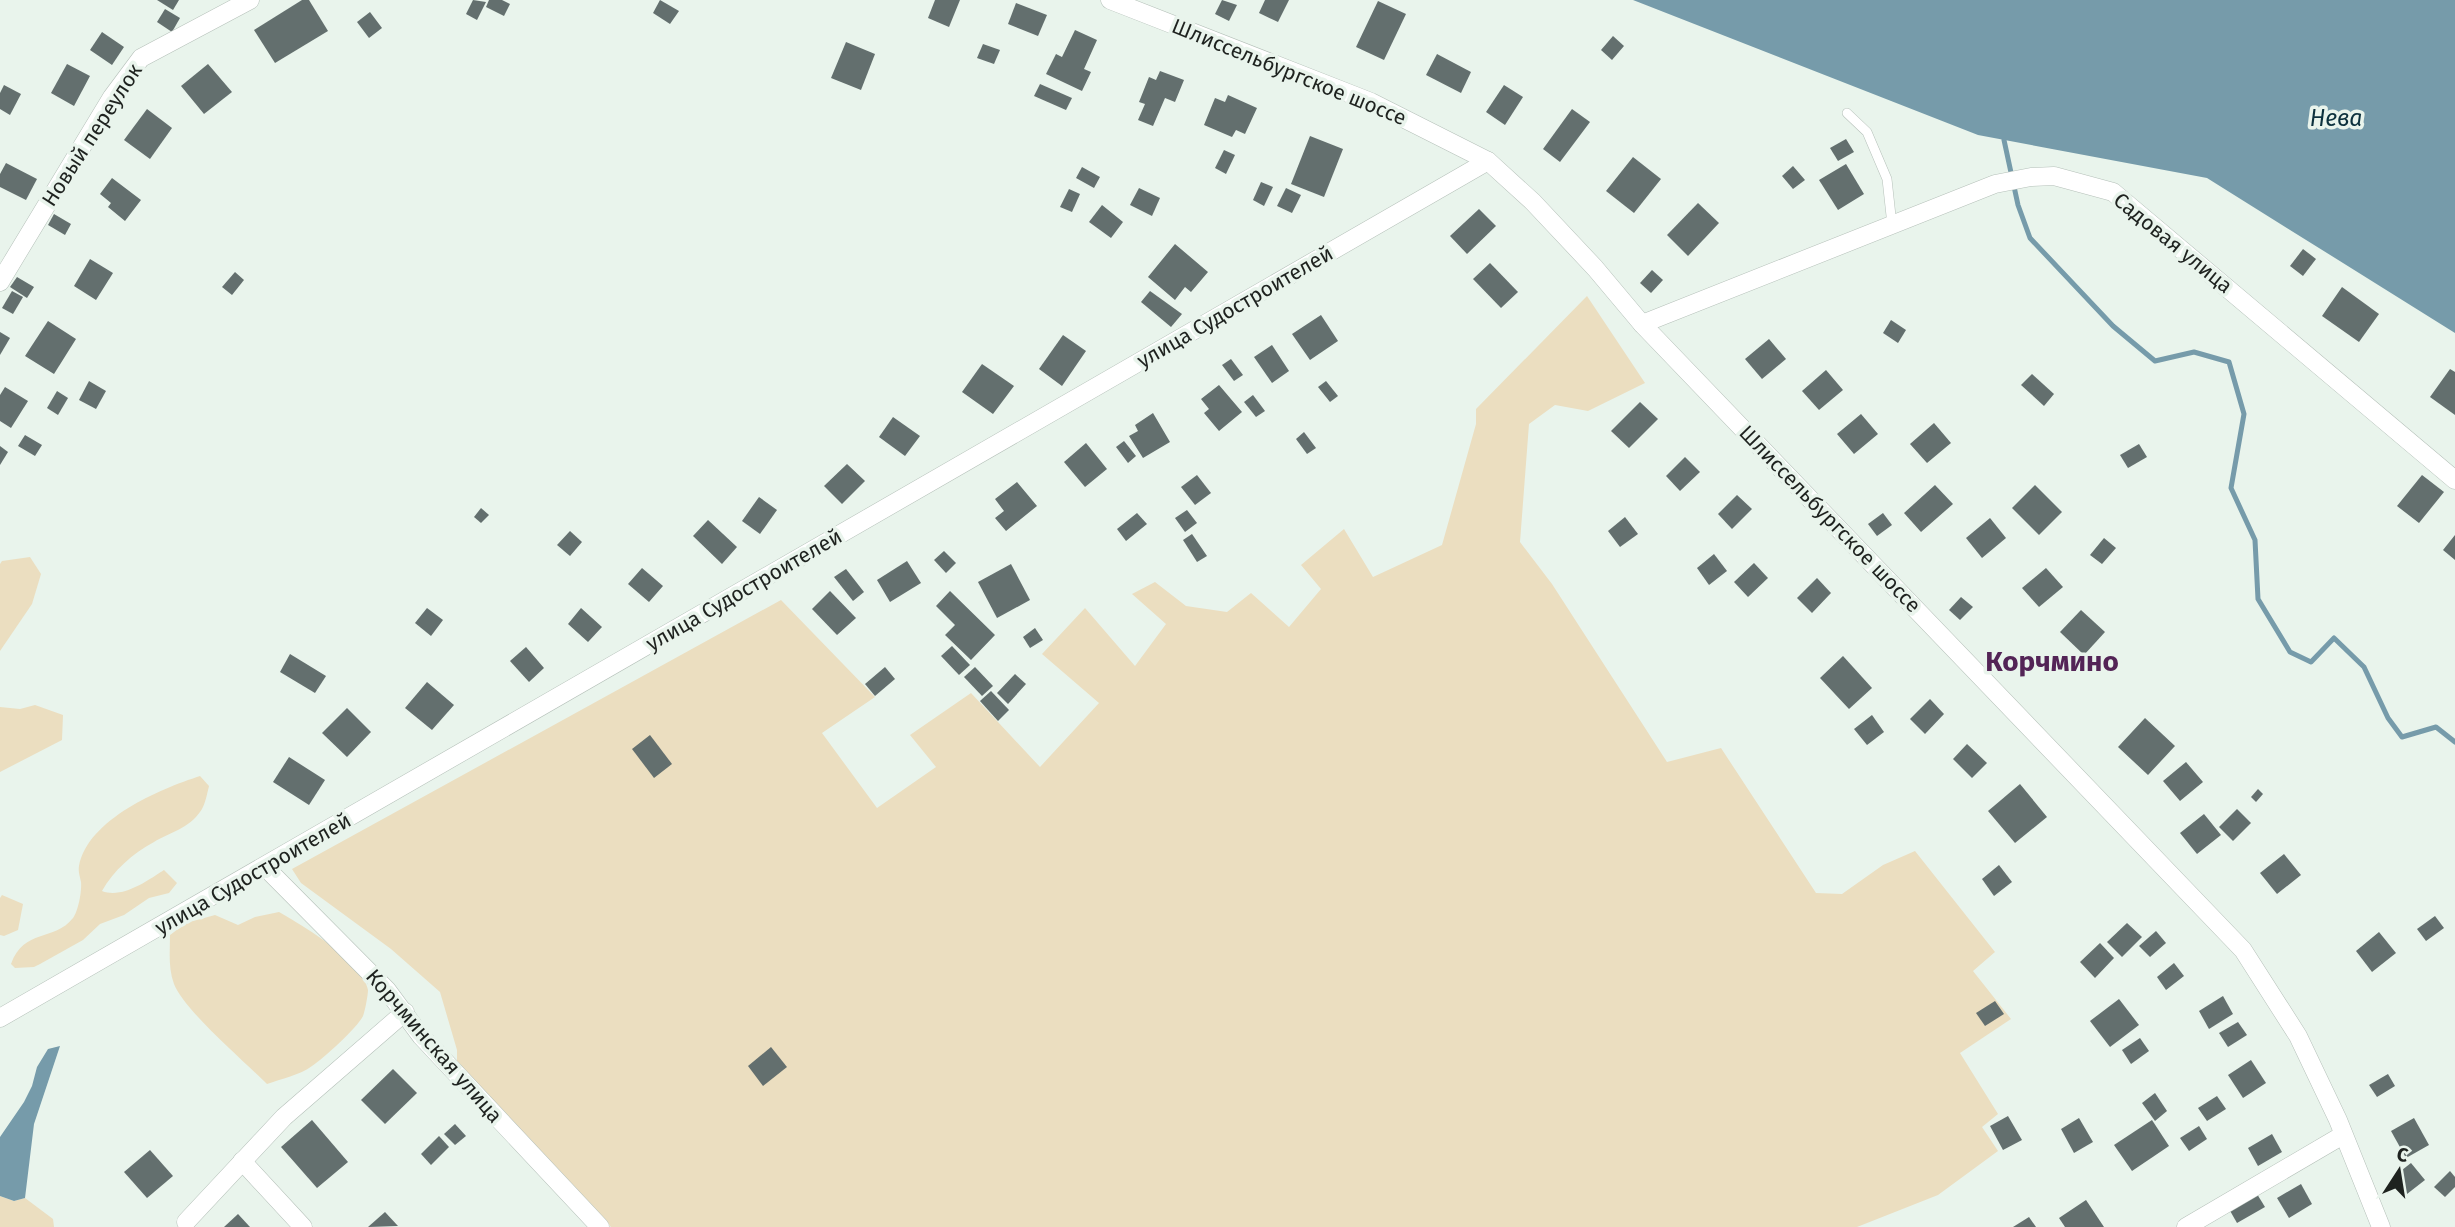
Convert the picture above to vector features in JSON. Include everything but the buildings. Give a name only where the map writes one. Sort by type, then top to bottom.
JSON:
[{"type":"street","name":"Новый переулок","points":[[0,282],[112,97],[141,58],[250,0]]},
{"type":"street","name":"Шлиссельбургское шоссе","points":[[1110,0],[1371,102],[1488,161],[1533,202],[1595,268],[1642,324],[2243,950],[2298,1035],[2381,1227]]},
{"type":"street","name":"улица Судостроителей","points":[[0,1018],[1488,161]]},
{"type":"street","name":"Садовая улица","points":[[1642,324],[1996,184],[2031,177],[2054,176],[2113,192],[2455,480]]},
{"type":"street","name":"Корчминская улица","points":[[265,867],[387,990],[421,1036],[600,1227]]},
{"type":"street","points":[[186,1222],[284,1117],[405,1012]]},
{"type":"street","points":[[2186,1227],[2343,1135]]},
{"type":"street","points":[[242,1161],[303,1227]]},
{"type":"lane","points":[[1847,113],[1867,132],[1882,167],[1892,225]]},
{"type":"shaded area","points":[[1587,296],[1645,383],[1588,411],[1555,405],[1529,424],[1520,542],[1552,584],[1667,762],[1721,748],[1816,893],[1842,894],[1883,865],[1915,851],[1995,952],[1973,971],[2011,1019],[1960,1053],[1998,1114],[1982,1127],[1998,1151],[1938,1195],[1857,1227],[611,1227],[457,1066],[457,1050],[440,992],[391,949],[301,883],[292,869],[781,600],[875,697],[822,733],[877,808],[936,767],[910,735],[971,693],[1040,767],[1099,703],[1042,654],[1085,608],[1135,666],[1166,624],[1132,594],[1155,582],[1186,606],[1227,612],[1251,593],[1289,627],[1321,589],[1301,565],[1344,529],[1373,577],[1442,545],[1476,424],[1476,409]]},
{"type":"shaded area","points":[[30,557],[41,574],[32,604],[0,651],[0,564],[2,561]]},
{"type":"shaded area","points":[[35,705],[63,715],[62,740],[0,772],[0,707],[20,709]]},
{"type":"shaded area","points":[[200,776],[209,786],[203,807],[195,818],[131,857],[112,876],[102,891],[126,891],[164,870],[177,883],[169,893],[149,898],[124,915],[100,924],[83,940],[34,967],[15,968],[11,964],[24,945],[57,930],[75,915],[81,891],[79,866],[85,849],[96,834],[128,808],[165,789]]},
{"type":"shaded area","points":[[2,895],[23,904],[18,930],[4,936],[0,935]]},
{"type":"shaded area","points":[[279,912],[344,956],[364,979],[368,992],[363,1016],[332,1050],[307,1069],[267,1084],[202,1021],[180,995],[171,972],[170,935],[186,923],[215,915],[238,925],[255,917]]},
{"type":"shaded area","points":[[0,1196],[14,1201],[25,1198],[53,1219],[54,1227],[0,1227]]},
{"type":"water","name":"Нева","points":[[1633,0],[2455,0],[2455,333],[2207,178],[1978,135]]},
{"type":"water","points":[[60,1046],[34,1124],[25,1198],[14,1201],[0,1196],[0,1137],[24,1102],[37,1067],[48,1049]]},
{"type":"waterway","points":[[2004,140],[2018,205],[2030,238],[2113,326],[2155,361],[2194,352],[2229,362],[2244,414],[2231,488],[2255,540],[2258,599],[2290,652],[2311,662],[2334,638],[2364,667],[2388,718],[2402,737],[2436,727],[2455,742]]},
{"type":"district","name":"Корчмино","points":[[2052,661]]}]
